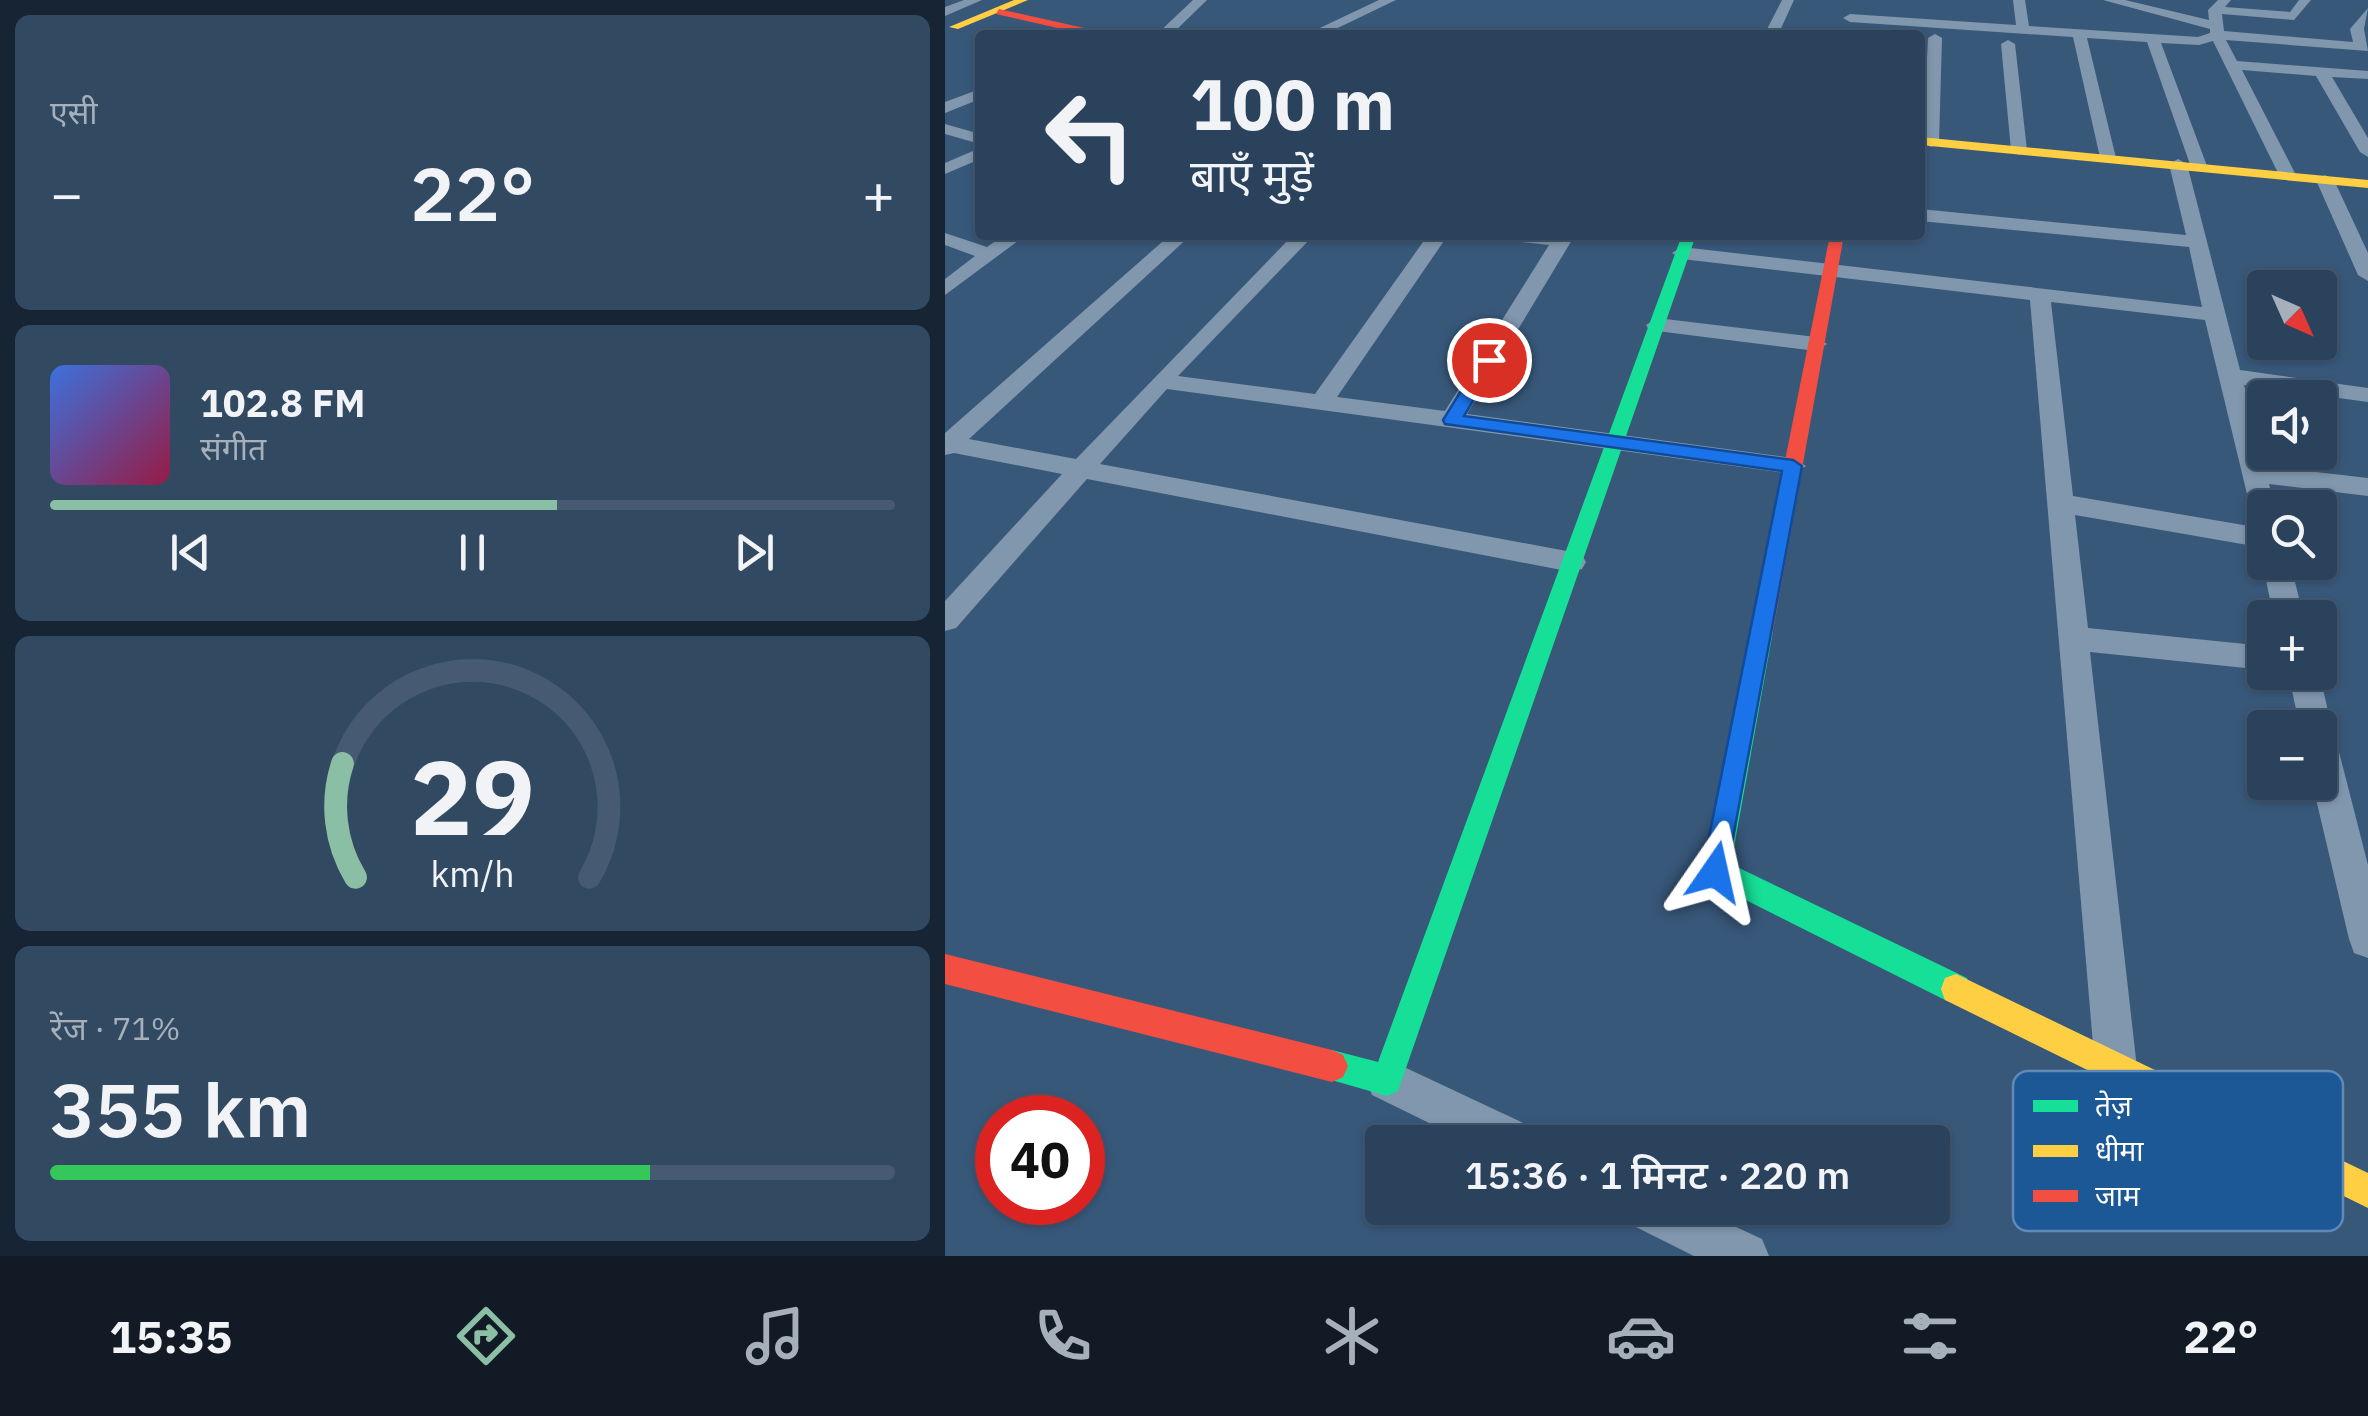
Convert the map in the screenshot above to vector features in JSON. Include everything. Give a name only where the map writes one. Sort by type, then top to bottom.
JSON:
[{"type":"street","points":[[947,24],[975,0]]},
{"type":"street","points":[[947,24],[1023,0]]},
{"type":"street","points":[[1168,30],[1201,0]]},
{"type":"street","points":[[1323,30],[1389,0]]},
{"type":"street","points":[[1773,30],[1788,0]]},
{"type":"street","points":[[1853,0],[1848,28],[2023,30],[2081,42]]},
{"type":"street","points":[[2019,0],[2023,30]]},
{"type":"street","points":[[2109,0],[2152,4],[2217,30],[2365,46]]},
{"type":"street","points":[[2287,176],[2217,30],[2220,5],[2293,16],[2305,0]]},
{"type":"street","points":[[1006,6],[1085,30]]},
{"type":"street","points":[[2365,46],[2357,29],[2368,12]]},
{"type":"street","points":[[2217,30],[2199,42],[2156,46],[2008,44],[1928,38],[1925,142],[2368,184]]},
{"type":"street","points":[[2081,42],[2107,158]]},
{"type":"street","points":[[2008,44],[2019,150]]},
{"type":"street","points":[[2156,46],[2188,165],[2197,242],[2257,490]]},
{"type":"street","points":[[2235,65],[2368,75]]},
{"type":"street","points":[[2321,72],[2363,134],[2368,152]]},
{"type":"street","points":[[945,108],[975,96]]},
{"type":"street","points":[[945,130],[975,138]]},
{"type":"street","points":[[945,169],[975,155]]},
{"type":"street","points":[[2325,180],[2368,275]]},
{"type":"street","points":[[1925,215],[2197,242]]},
{"type":"street","points":[[945,238],[989,254]]},
{"type":"street","points":[[945,289],[1008,240]]},
{"type":"street","points":[[946,445],[1175,240]]},
{"type":"street","points":[[945,620],[1161,382],[1299,240]]},
{"type":"street","points":[[1321,403],[1435,240]]},
{"type":"street","points":[[1452,420],[1562,240]]},
{"type":"street","points":[[1836,240],[1715,872],[2122,1071]]},
{"type":"street","points":[[1387,1080],[1686,244],[1831,270],[2215,314]]},
{"type":"street","points":[[2039,294],[2116,1068]]},
{"type":"street","points":[[1657,325],[1816,344]]},
{"type":"street","points":[[2230,376],[2368,395]]},
{"type":"street","points":[[1161,382],[1793,466]]},
{"type":"street","points":[[946,445],[1572,562]]},
{"type":"street","points":[[2253,473],[2368,487]]},
{"type":"street","points":[[2060,503],[2247,535]]},
{"type":"street","points":[[2074,638],[2247,656]]},
{"type":"street","points":[[2337,799],[2359,871],[2368,940]]},
{"type":"street","points":[[945,969],[1387,1080],[1479,1125]]},
{"type":"street","points":[[2343,1179],[2368,1191]]},
{"type":"street","points":[[1681,1225],[1745,1256]]},
{"type":"traffic: fast","points":[[1332,1066],[1387,1080],[1687,240]]},
{"type":"traffic: fast","points":[[1762,631],[1716,871],[1956,989]]},
{"type":"traffic: slow","points":[[954,27],[1023,0]]},
{"type":"traffic: slow","points":[[1925,141],[2368,184]]},
{"type":"traffic: slow","points":[[1956,989],[2123,1071]]},
{"type":"traffic: slow","points":[[2343,1179],[2368,1191]]},
{"type":"traffic: jam","points":[[999,12],[1080,30]]},
{"type":"traffic: jam","points":[[1762,631],[1836,240]]},
{"type":"traffic: jam","points":[[945,969],[1332,1066]]},
{"type":"route","points":[[1489,360],[1452,420],[1793,466],[1715,872]]}]
